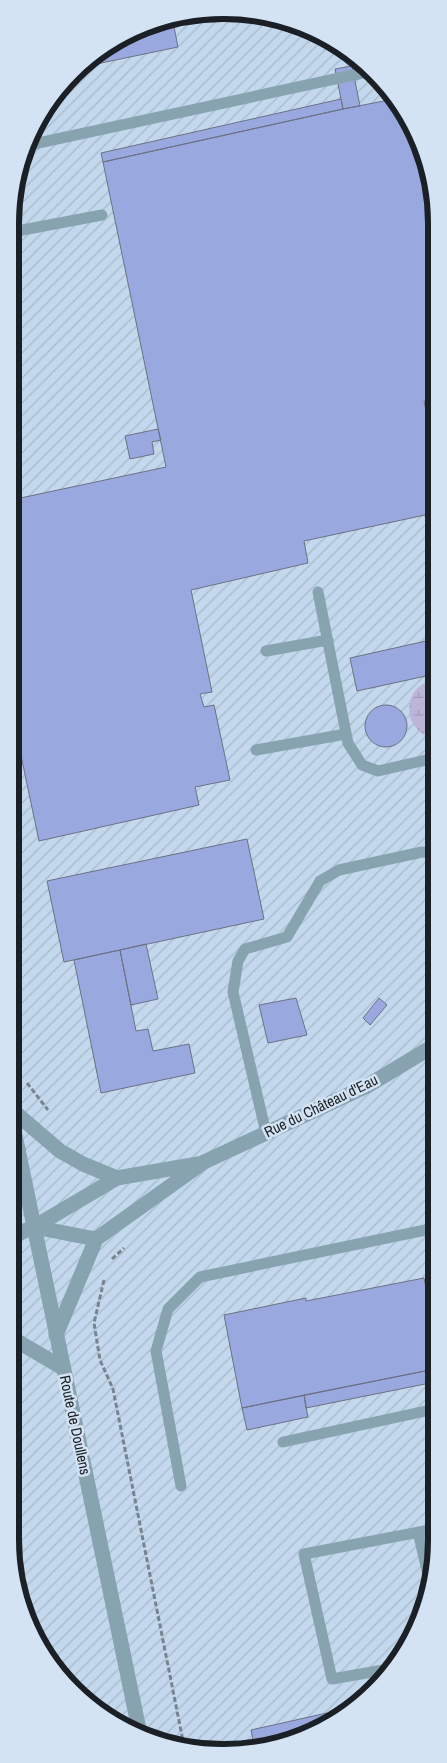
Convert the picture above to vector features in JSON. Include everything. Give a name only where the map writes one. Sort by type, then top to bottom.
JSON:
[{"type":"street","name":"Rue du Château d'Eau","points":[[96,1239],[204,1162],[366,1086],[428,1049]]},
{"type":"street","points":[[19,1116],[60,1151],[117,1178]]},
{"type":"street","name":"Route de Doullens","points":[[19,1154],[138,1726]]},
{"type":"street","name":"Rue du Château d'Eau","points":[[19,1233],[34,1227],[117,1178],[204,1162]]},
{"type":"street","points":[[34,1227],[96,1239],[56,1336]]},
{"type":"street","points":[[19,1342],[63,1368]]},
{"type":"lane","points":[[35,144],[362,73]]},
{"type":"lane","points":[[19,231],[102,215]]},
{"type":"lane","points":[[318,592],[348,743],[362,765],[378,770],[428,759]]},
{"type":"lane","points":[[266,651],[328,640]]},
{"type":"lane","points":[[256,750],[346,734]]},
{"type":"lane","points":[[266,1133],[233,992],[238,961],[245,949],[287,937],[320,882],[339,870],[422,852],[428,852]]},
{"type":"lane","points":[[181,1486],[156,1351],[168,1309],[200,1277],[428,1229]]},
{"type":"lane","points":[[283,1442],[428,1411]]},
{"type":"lane","points":[[381,1670],[332,1679],[304,1554],[428,1530]]},
{"type":"lane","points":[[418,1532],[426,1566]]},
{"type":"path","points":[[27,1083],[49,1111]]},
{"type":"path","points":[[108,1264],[127,1245]]},
{"type":"path","points":[[104,1279],[94,1323],[100,1360],[113,1389],[183,1740]]},
{"type":"shaded area","points":[[210,19],[237,19],[276,26],[302,34],[337,53],[359,70],[377,88],[401,121],[413,145],[424,184],[428,210],[428,1553],[421,1592],[413,1618],[394,1653],[377,1675],[359,1693],[326,1717],[302,1729],[263,1740],[237,1744],[210,1744],[171,1737],[145,1729],[110,1710],[88,1693],[70,1675],[46,1642],[34,1618],[23,1579],[19,1553],[19,210],[26,171],[34,145],[53,110],[70,88],[88,70],[121,46],[145,34],[184,23]]},
{"type":"green space","points":[[428,683],[428,735],[416,728],[411,719],[409,709],[415,690]]},
{"type":"building","points":[[174,25],[178,47],[95,64],[121,46],[145,34]]},
{"type":"building","points":[[352,66],[360,106],[343,109],[335,69]]},
{"type":"building","points":[[341,99],[343,109],[103,162],[101,153]]},
{"type":"building","points":[[387,100],[401,121],[413,145],[424,184],[428,210],[428,400],[424,401],[428,421],[428,529],[425,515],[304,541],[308,563],[191,590],[212,692],[200,694],[204,707],[214,705],[230,780],[195,787],[199,805],[39,841],[19,746],[19,498],[166,467],[103,162]]},
{"type":"building","points":[[158,429],[161,440],[152,442],[154,454],[130,459],[125,436]]},
{"type":"building","points":[[428,641],[428,676],[357,691],[350,658]]},
{"type":"building","points":[[382,705],[390,705],[401,711],[407,726],[401,741],[390,747],[382,747],[371,741],[365,730],[365,722],[371,711]]},
{"type":"building","points":[[247,839],[264,919],[64,962],[47,881]]},
{"type":"building","points":[[146,944],[158,999],[131,1005],[120,950]]},
{"type":"building","points":[[120,950],[136,1031],[148,1029],[153,1051],[189,1044],[195,1073],[101,1093],[74,960]]},
{"type":"building","points":[[296,998],[307,1035],[268,1043],[259,1005]]},
{"type":"building","points":[[379,998],[387,1005],[370,1025],[363,1018]]},
{"type":"building","points":[[424,1278],[428,1298],[428,1370],[242,1408],[224,1315],[306,1298],[306,1301]]},
{"type":"building","points":[[428,1370],[428,1383],[306,1408],[304,1395]]},
{"type":"building","points":[[304,1395],[308,1417],[247,1430],[242,1408]]},
{"type":"building","points":[[327,1713],[328,1716],[302,1729],[263,1740],[254,1741],[251,1730]]}]
